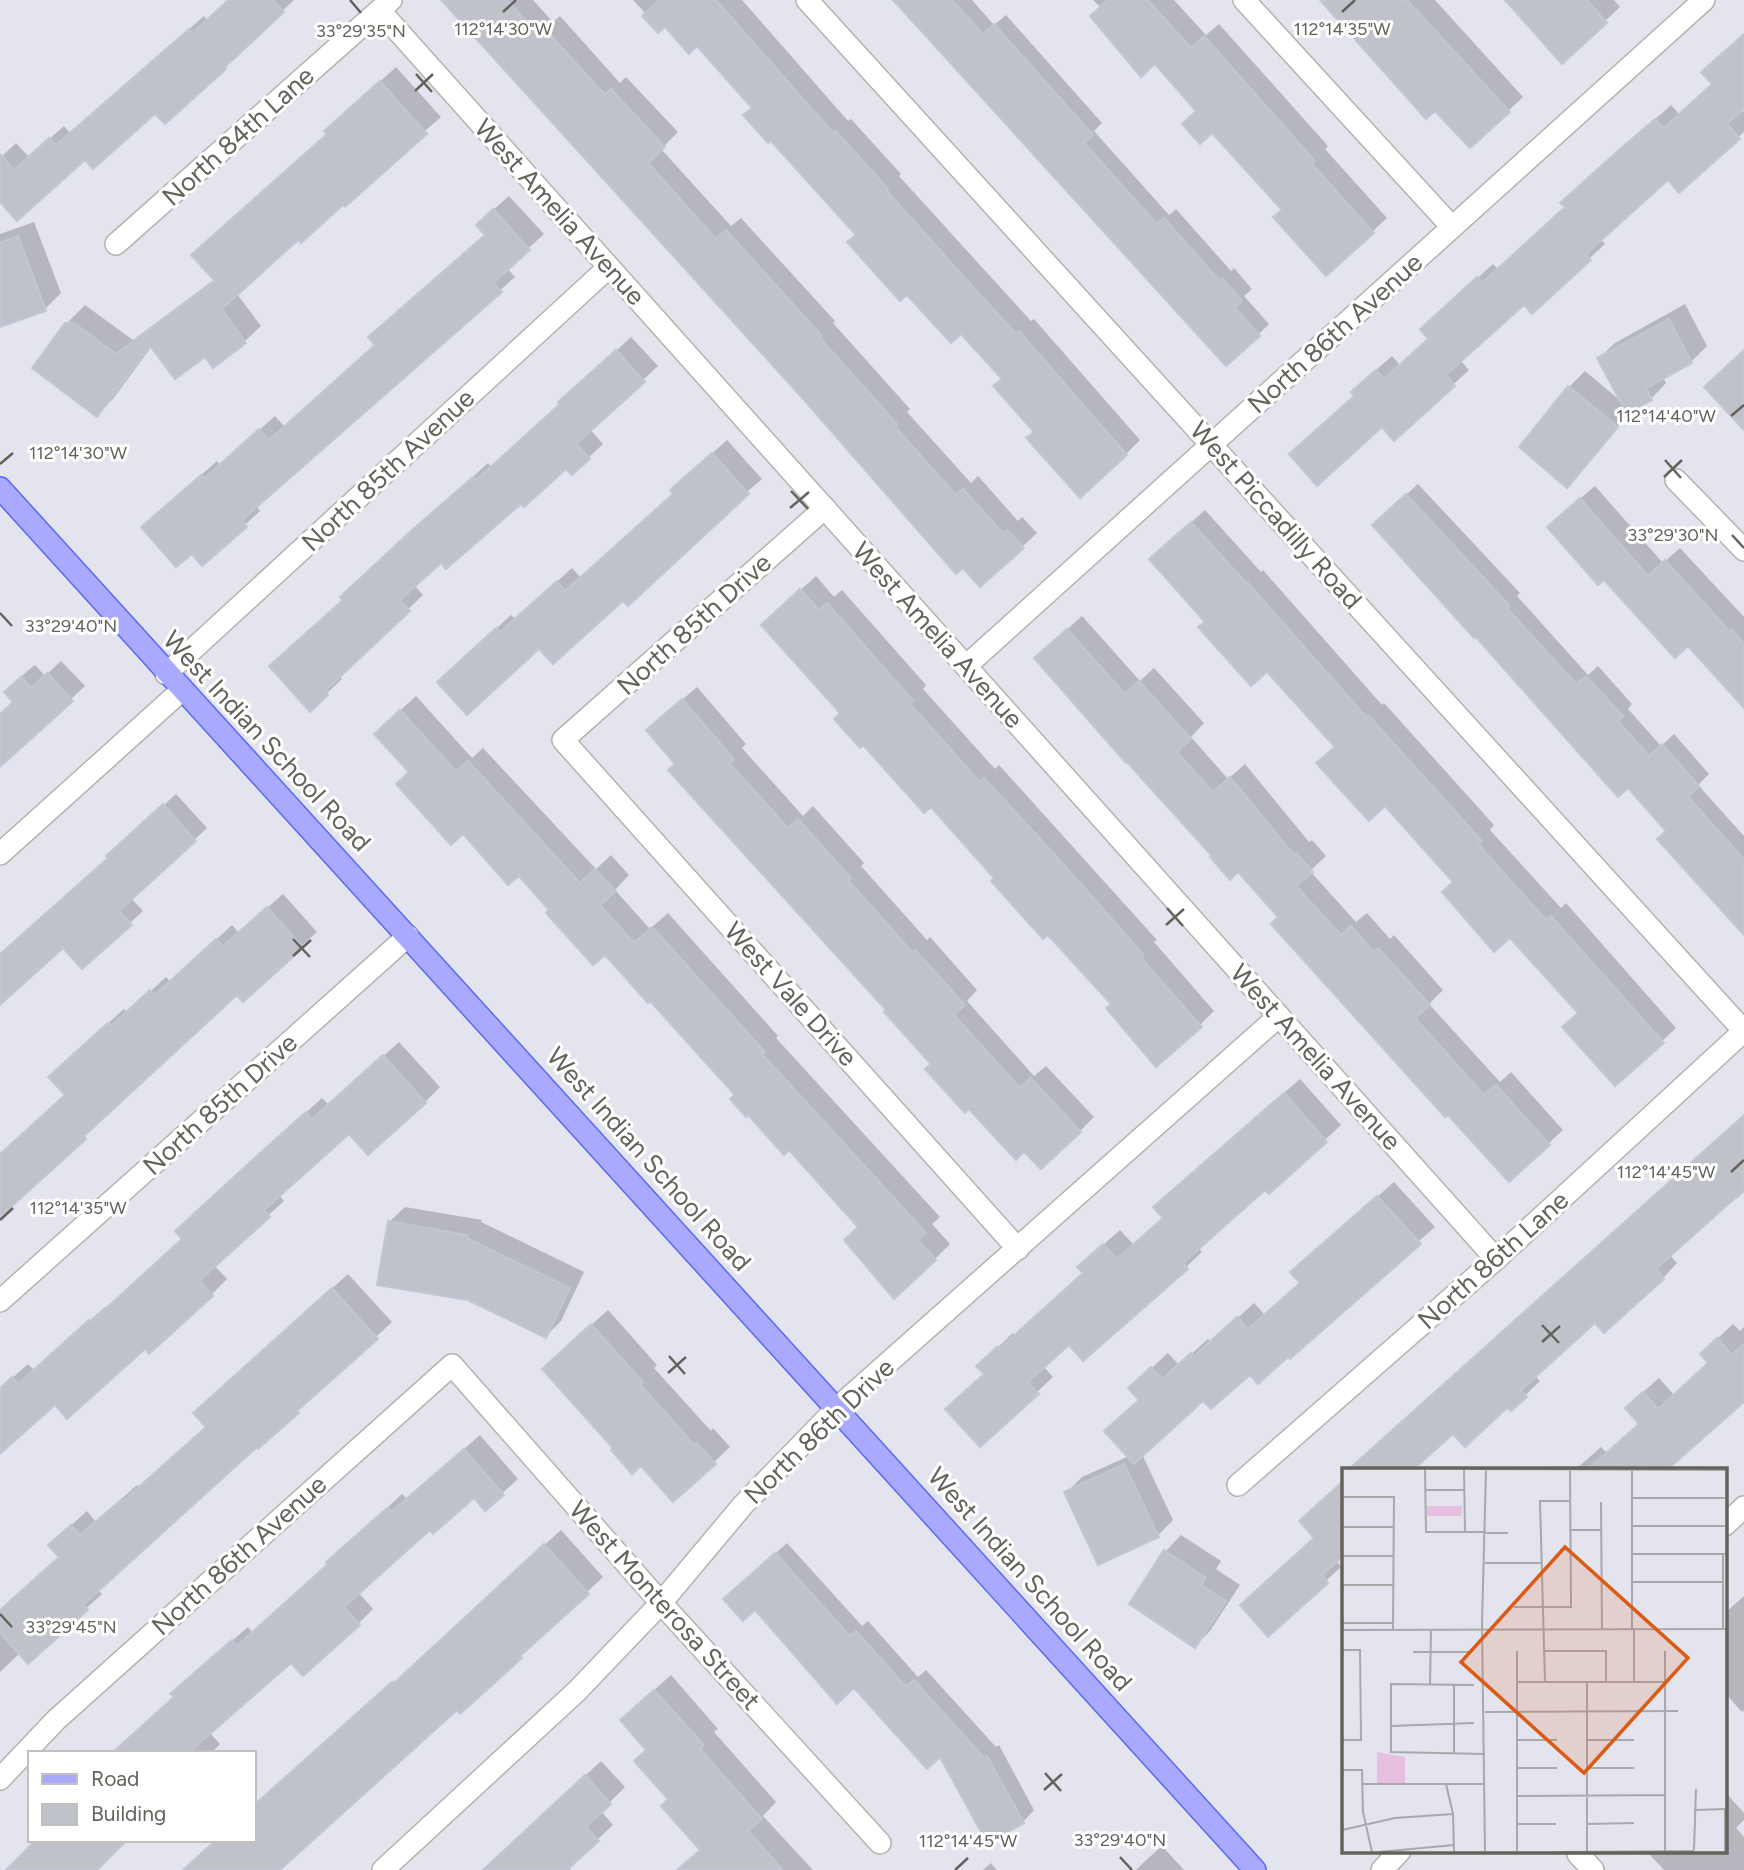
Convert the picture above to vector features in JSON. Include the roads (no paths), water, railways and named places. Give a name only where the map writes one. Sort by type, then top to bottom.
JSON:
[{"type":"main road","name":"West Indian School Road","points":[[0,488],[166,674],[408,936],[1255,1870]]},
{"type":"street","name":"West Piccadilly Road","points":[[807,0],[1744,1031]]},
{"type":"street","points":[[1244,0],[1452,227]]},
{"type":"street","name":"North 86th Avenue","points":[[966,666],[1452,227],[1681,7],[1704,0]]},
{"type":"street","name":"North 84th Lane","points":[[116,244],[385,5]]},
{"type":"street","name":"West Amelia Avenue","points":[[385,5],[609,267],[1496,1259]]},
{"type":"street","name":"North 85th Avenue","points":[[166,674],[609,267]]},
{"type":"street","points":[[1676,480],[1744,550]]},
{"type":"street","name":"North 85th Drive","points":[[563,740],[825,508]]},
{"type":"street","points":[[0,854],[182,690]]},
{"type":"street","name":"West Vale Drive","points":[[563,740],[1018,1249]]},
{"type":"street","name":"North 85th Drive","points":[[0,1301],[408,936]]},
{"type":"street","name":"North 86th Drive","points":[[383,1870],[577,1691],[662,1603],[743,1505],[837,1408],[1279,1016]]},
{"type":"street","name":"North 86th Lane","points":[[1238,1485],[1496,1259],[1744,1031]]},
{"type":"street","name":"North 86th Avenue","points":[[0,1779],[56,1720],[452,1366]]},
{"type":"street","name":"West Monterosa Street","points":[[452,1366],[880,1843]]},
{"type":"street","points":[[1726,1524],[1744,1507]]},
{"type":"street","points":[[1382,1870],[1398,1853]]},
{"type":"street","points":[[1578,1854],[1593,1870]]}]
